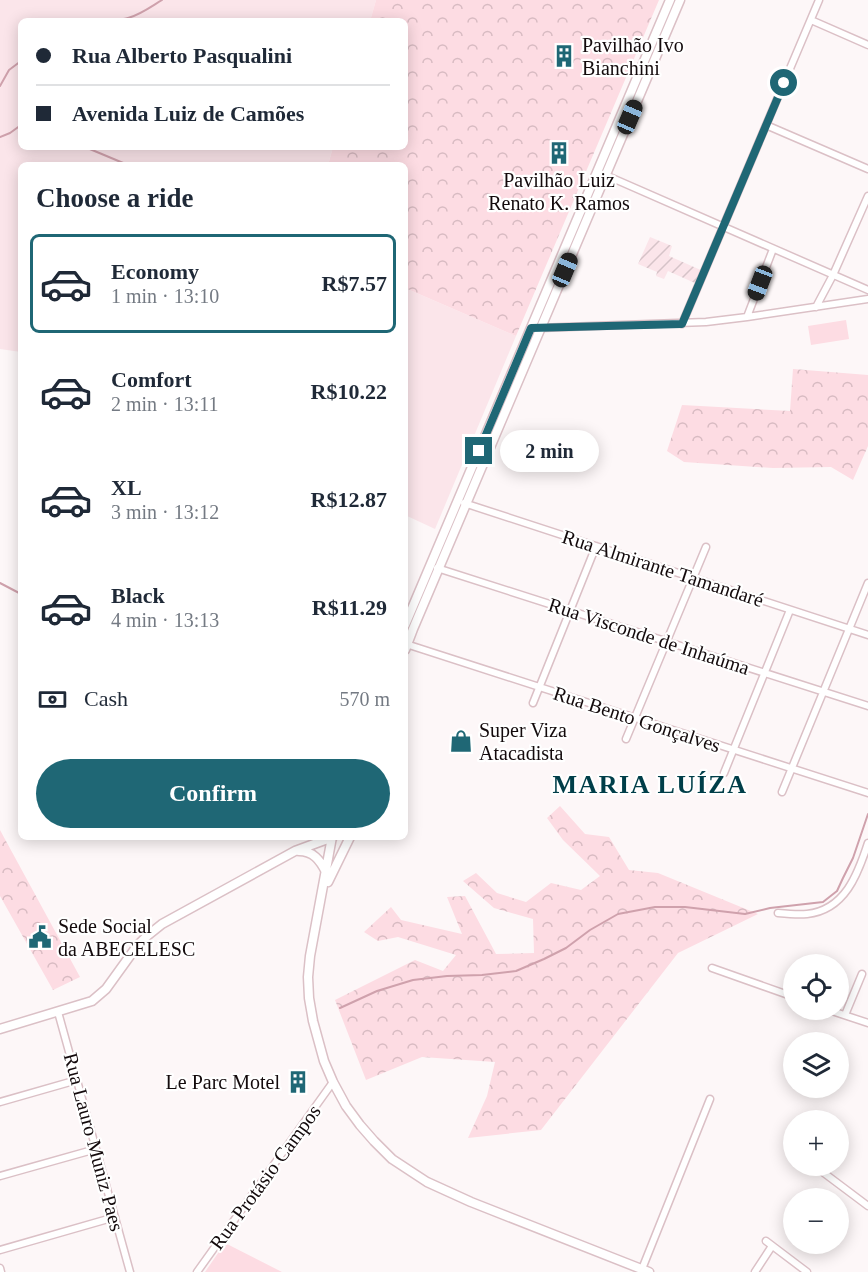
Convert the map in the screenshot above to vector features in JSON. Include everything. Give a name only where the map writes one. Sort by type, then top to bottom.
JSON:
[{"type":"main road","points":[[408,619],[462,503],[601,173],[670,0]]},
{"type":"main road","points":[[601,173],[680,0]]},
{"type":"main road","points":[[408,640],[434,567]]},
{"type":"main road","points":[[0,1029],[84,1004],[99,996],[137,946],[162,924],[295,850],[308,840]]},
{"type":"main road","points":[[295,850],[324,840]]},
{"type":"main road","points":[[332,840],[313,935],[309,998],[318,1043],[333,1082],[346,1106],[392,1159],[427,1182],[471,1202],[646,1271]]},
{"type":"main road","points":[[322,893],[348,840]]},
{"type":"main road","points":[[295,850],[312,854],[326,872]]},
{"type":"street","points":[[682,324],[819,0]]},
{"type":"street","points":[[811,20],[868,45]]},
{"type":"street","points":[[766,125],[868,169]]},
{"type":"street","points":[[601,173],[868,291]]},
{"type":"street","points":[[816,307],[868,196]]},
{"type":"street","points":[[747,317],[773,249]]},
{"type":"street","points":[[536,328],[682,324],[868,299]]},
{"type":"street","name":"Rua Almirante Tamandaré","points":[[462,503],[868,635]]},
{"type":"street","points":[[533,703],[596,546]]},
{"type":"street","points":[[626,739],[706,547]]},
{"type":"street","name":"Rua Visconde de Inhaúma","points":[[434,567],[868,706]]},
{"type":"street","points":[[782,792],[868,583]]},
{"type":"street","points":[[724,773],[790,610]]},
{"type":"street","name":"Rua Bento Gonçalves","points":[[408,647],[867,791]]},
{"type":"street","points":[[778,913],[808,914],[830,907],[839,900],[853,883],[865,862],[868,843]]},
{"type":"street","points":[[712,968],[783,993]]},
{"type":"street","points":[[849,1005],[862,974]]},
{"type":"street","name":"Rua Lauro Muniz Paes","points":[[58,1012],[130,1272]]},
{"type":"street","points":[[849,1016],[868,1023]]},
{"type":"street","points":[[0,1102],[77,1080]]},
{"type":"street","name":"Rua Protásio Campos","points":[[197,1272],[333,1082]]},
{"type":"street","points":[[646,1271],[711,1099]]},
{"type":"street","points":[[0,1176],[96,1149]]},
{"type":"street","points":[[828,1176],[868,1206]]},
{"type":"street","points":[[0,1250],[114,1217]]},
{"type":"street","points":[[755,1272],[769,1244],[807,1272]]},
{"type":"shaded area","points":[[0,0],[376,0],[371,18],[18,18],[18,150],[332,150],[329,162],[18,162],[18,352],[0,349]]},
{"type":"shaded area","points":[[650,237],[672,246],[669,256],[703,271],[697,284],[668,271],[664,279],[656,276],[657,272],[638,264]]},
{"type":"shaded area","points":[[408,289],[516,336],[435,529],[408,516]]},
{"type":"green space","points":[[376,0],[659,0],[516,336],[408,289],[408,162],[329,162],[332,150],[408,150],[408,18],[371,18]]},
{"type":"green space","points":[[846,320],[849,339],[811,345],[808,326]]},
{"type":"green space","points":[[793,369],[868,375],[868,446],[853,480],[831,467],[773,468],[684,462],[667,451],[682,405],[790,411]]},
{"type":"green space","points":[[560,806],[585,834],[609,837],[629,870],[658,873],[758,914],[678,953],[541,1130],[468,1138],[487,1096],[495,1062],[422,1057],[366,1080],[335,1000],[415,960],[443,971],[456,955],[398,937],[378,941],[364,932],[391,907],[401,920],[462,934],[447,897],[465,896],[496,954],[534,953],[533,919],[494,908],[463,881],[476,873],[497,893],[526,902],[551,883],[581,890],[600,876],[563,840],[547,818]]},
{"type":"green space","name":"Sede Social da ABECELESC","points":[[0,830],[80,977],[53,990],[0,896]]},
{"type":"green space","points":[[225,1243],[282,1272],[205,1272]]},
{"type":"waterway","points":[[126,18],[162,0]]},
{"type":"waterway","points":[[0,86],[9,70],[18,63]]},
{"type":"waterway","points":[[0,137],[18,127]]},
{"type":"waterway","points":[[92,150],[121,162]]},
{"type":"waterway","points":[[0,583],[18,592]]},
{"type":"waterway","points":[[340,1008],[377,991],[413,980],[516,971],[566,948],[590,930],[618,914],[655,907],[685,907],[745,914],[770,908],[823,902],[837,891],[853,858],[868,814]]},
{"type":"place","name":"Pavilhão Ivo Bianchini","points":[[564,56]]},
{"type":"place","name":"Pavilhão Luiz Renato K. Ramos","points":[[559,153]]},
{"type":"place","name":"Super Viza Atacadista","points":[[461,741]]},
{"type":"place","name":"Sede Social da ABECELESC","points":[[40,937]]},
{"type":"place","name":"Le Parc Motel","points":[[298,1082]]},
{"type":"district","name":"MARIA LUÍZA","points":[[650,784]]},
{"type":"route","points":[[479,451],[531,328],[682,324],[784,83]]}]
